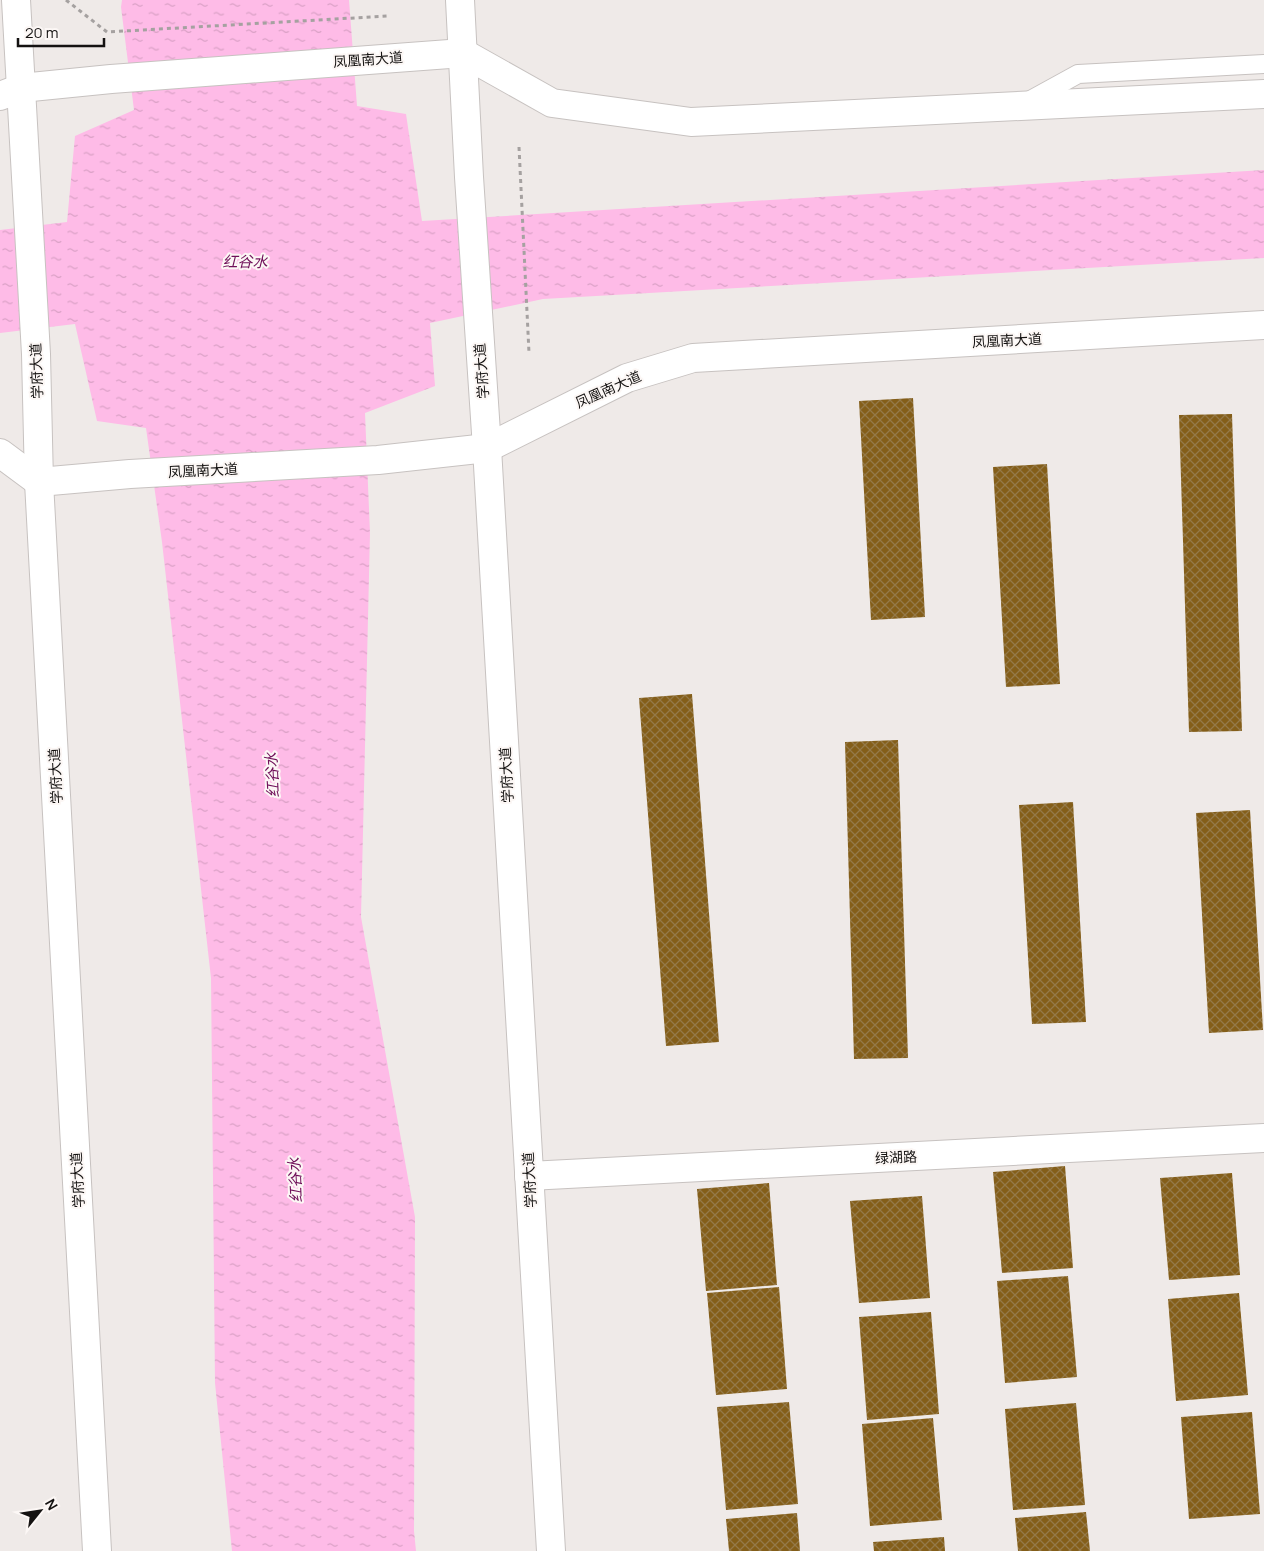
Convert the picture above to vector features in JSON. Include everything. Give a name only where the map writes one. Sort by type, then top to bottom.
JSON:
[{"type":"main road","name":"学府大道","points":[[16,0],[10,92],[27,219],[36,354],[39,482],[97,1551]]},
{"type":"main road","name":"学府大道","points":[[460,0],[551,1551]]},
{"type":"main road","name":"凤凰南大道","points":[[10,92],[111,79],[374,58],[463,53]]},
{"type":"main road","points":[[463,53],[552,103],[691,122],[1264,94]]},
{"type":"main road","name":"凤凰南大道","points":[[39,482],[130,474],[378,460],[487,448],[626,378],[693,358],[1264,325]]},
{"type":"main road","points":[[0,453],[39,482]]},
{"type":"main road","name":"绿湖路","points":[[529,1176],[1264,1138]]},
{"type":"lane","points":[[1019,106],[1078,74],[1264,64]]},
{"type":"path","points":[[66,0],[107,32],[388,16]]},
{"type":"path","points":[[519,147],[529,353]]},
{"type":"water","name":"红谷水","points":[[122,0],[349,0],[357,106],[406,114],[422,221],[1264,170],[1264,258],[543,299],[430,323],[435,386],[365,413],[370,533],[361,917],[415,1217],[414,1531],[416,1551],[232,1551],[215,1383],[211,978],[162,542],[146,428],[97,421],[75,324],[0,333],[0,230],[67,222],[75,136],[134,110],[121,7]]},
{"type":"building","points":[[913,398],[925,617],[871,620],[859,401]]},
{"type":"building","points":[[1232,414],[1242,731],[1189,732],[1179,415]]},
{"type":"building","points":[[1047,464],[1060,684],[1006,687],[993,467]]},
{"type":"building","points":[[692,694],[719,1042],[666,1046],[639,698]]},
{"type":"building","points":[[898,740],[908,1058],[854,1059],[845,742]]},
{"type":"building","points":[[1073,802],[1086,1022],[1032,1024],[1019,805]]},
{"type":"building","points":[[1250,810],[1263,1030],[1209,1033],[1196,813]]},
{"type":"building","points":[[1065,1166],[1073,1268],[1002,1273],[993,1172]]},
{"type":"building","points":[[1232,1173],[1240,1275],[1169,1280],[1160,1178]]},
{"type":"building","points":[[769,1183],[777,1285],[706,1291],[697,1189]]},
{"type":"building","points":[[922,1196],[930,1298],[859,1303],[850,1201]]},
{"type":"building","points":[[1068,1276],[1077,1377],[1005,1383],[997,1281]]},
{"type":"building","points":[[779,1287],[787,1389],[716,1395],[707,1293]]},
{"type":"building","points":[[1239,1293],[1248,1395],[1176,1401],[1168,1299]]},
{"type":"building","points":[[931,1312],[939,1414],[867,1420],[859,1317]]},
{"type":"building","points":[[789,1402],[798,1504],[726,1510],[717,1407]]},
{"type":"building","points":[[1076,1403],[1085,1505],[1013,1510],[1005,1409]]},
{"type":"building","points":[[1252,1412],[1260,1514],[1189,1519],[1181,1417]]},
{"type":"building","points":[[933,1418],[942,1520],[870,1526],[862,1424]]},
{"type":"building","points":[[1086,1512],[1090,1551],[1018,1551],[1015,1518]]},
{"type":"building","points":[[797,1513],[800,1551],[729,1551],[726,1519]]},
{"type":"building","points":[[944,1537],[945,1551],[874,1551],[873,1542]]}]
